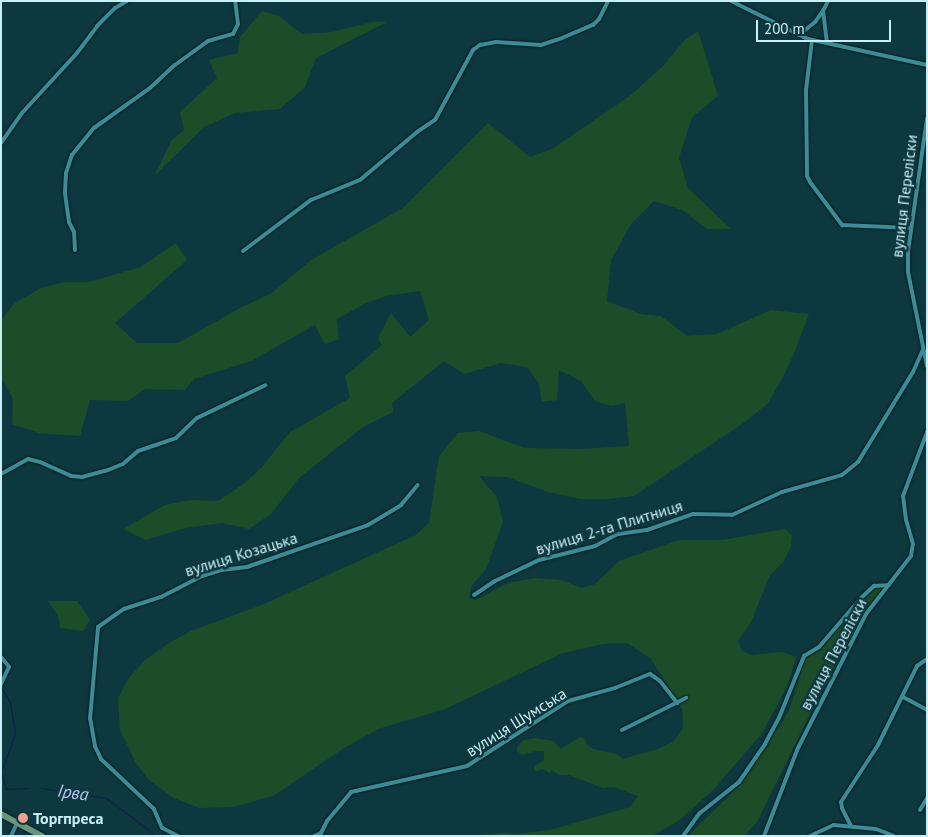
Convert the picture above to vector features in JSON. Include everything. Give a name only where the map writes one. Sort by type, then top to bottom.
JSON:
[{"type":"main road","points":[[1,814],[42,836]]},
{"type":"street","points":[[1,143],[22,113],[77,53],[97,26],[115,8],[127,1]]},
{"type":"street","points":[[75,250],[74,232],[69,222],[65,192],[66,173],[72,155],[94,128],[150,88],[175,65],[208,41],[233,34],[238,24],[235,1]]},
{"type":"street","points":[[243,251],[311,200],[360,180],[417,132],[435,120],[473,50],[480,45],[496,42],[541,45],[562,38],[593,25],[599,19],[608,1]]},
{"type":"street","points":[[731,1],[812,40],[927,65]]},
{"type":"street","points":[[799,35],[815,22],[828,1]]},
{"type":"street","points":[[823,11],[826,43]]},
{"type":"street","points":[[812,40],[806,90],[807,176],[810,182],[824,204],[842,225],[911,228]]},
{"type":"street","name":"вулиця Переліски","points":[[927,118],[911,228],[908,272],[927,366]]},
{"type":"street","name":"вулиця 2-га Плитниця","points":[[474,594],[495,581],[539,560],[595,546],[618,534],[647,530],[693,514],[732,515],[788,490],[827,482],[842,476],[858,462],[912,372],[923,350]]},
{"type":"street","points":[[1,474],[28,459],[40,462],[71,476],[82,477],[108,470],[122,464],[138,451],[176,438],[197,418],[266,385]]},
{"type":"street","name":"вулиця Переліски","points":[[764,836],[798,748],[866,614],[908,562],[912,549],[904,496],[927,432]]},
{"type":"street","name":"вулиця Козацька","points":[[178,836],[162,828],[154,810],[101,759],[95,746],[90,719],[98,627],[124,609],[161,597],[202,576],[222,570],[247,567],[368,526],[401,506],[418,485]]},
{"type":"street","points":[[683,836],[700,813],[739,782],[765,744],[779,718],[804,656],[819,647],[861,598],[874,586],[889,585]]},
{"type":"street","points":[[1,657],[9,667],[1,684]]},
{"type":"street","points":[[851,826],[841,802],[878,745],[917,666],[927,659]]},
{"type":"street","name":"вулиця Шумська","points":[[314,836],[321,832],[327,821],[351,792],[467,766],[568,701],[616,688],[650,674],[660,681],[677,703]]},
{"type":"street","points":[[903,697],[927,710]]},
{"type":"street","points":[[622,730],[686,698]]},
{"type":"street","points":[[920,810],[927,798]]},
{"type":"street","points":[[11,836],[17,823]]},
{"type":"street","points":[[810,836],[834,825],[851,826],[894,836]]},
{"type":"green space","points":[[262,11],[279,16],[302,34],[332,32],[372,22],[387,22],[316,58],[305,87],[280,109],[235,113],[204,127],[155,175],[171,141],[184,130],[180,112],[217,78],[209,60],[238,53],[240,37]]},
{"type":"green space","points":[[698,31],[718,96],[692,117],[679,158],[688,188],[731,229],[707,229],[682,210],[654,201],[631,224],[611,260],[607,301],[641,314],[661,316],[687,336],[717,334],[771,310],[809,314],[794,353],[768,403],[745,422],[634,496],[580,499],[548,492],[507,477],[479,476],[497,497],[503,522],[486,569],[472,585],[469,598],[475,600],[508,583],[535,578],[561,580],[582,588],[595,584],[619,561],[679,540],[722,540],[785,529],[792,536],[791,547],[783,562],[770,575],[751,622],[738,641],[742,651],[752,655],[782,652],[796,657],[787,687],[762,733],[715,788],[681,819],[652,836],[470,836],[502,833],[517,834],[550,830],[630,807],[638,796],[614,787],[603,788],[569,775],[559,775],[552,770],[550,773],[542,769],[534,770],[535,766],[544,760],[544,751],[522,755],[517,751],[517,747],[524,740],[535,738],[553,741],[561,749],[580,737],[585,739],[587,745],[593,749],[617,754],[623,759],[658,749],[674,741],[683,728],[682,709],[651,659],[627,643],[603,644],[563,653],[445,709],[378,729],[344,748],[273,796],[233,807],[199,808],[174,798],[149,780],[136,763],[120,730],[118,698],[129,678],[145,660],[169,643],[191,631],[264,604],[416,535],[429,523],[439,456],[458,433],[479,431],[525,448],[582,449],[629,446],[625,403],[611,406],[595,401],[581,381],[559,370],[557,400],[542,402],[539,384],[527,367],[501,363],[464,374],[444,361],[392,403],[393,412],[363,427],[299,478],[271,514],[249,529],[222,523],[185,528],[146,540],[123,529],[165,505],[190,500],[218,501],[245,483],[262,467],[290,432],[350,398],[345,376],[382,345],[378,338],[391,313],[410,337],[429,320],[420,291],[386,296],[364,304],[337,319],[339,339],[325,344],[315,325],[251,361],[194,379],[185,390],[145,389],[128,401],[90,400],[80,436],[39,433],[12,424],[13,399],[1,377],[1,320],[15,303],[41,288],[65,282],[89,282],[141,267],[176,243],[187,260],[115,323],[137,343],[178,343],[240,308],[272,293],[311,260],[403,208],[488,123],[530,157],[552,149],[631,95],[663,66],[685,40]]},
{"type":"green space","points":[[881,586],[882,591],[867,609],[825,684],[757,822],[744,836],[688,836],[743,782],[789,711],[805,659],[822,647],[874,588]]},
{"type":"green space","points":[[48,601],[77,601],[90,620],[83,631],[60,628],[58,616]]},
{"type":"waterway","name":"Ірва","points":[[2,689],[10,702],[15,734],[1,772],[6,789],[27,788]]},
{"type":"waterway","name":"Ірва","points":[[41,788],[106,798],[154,834]]},
{"type":"place","name":"Торгпреса","points":[[23,818]]}]
